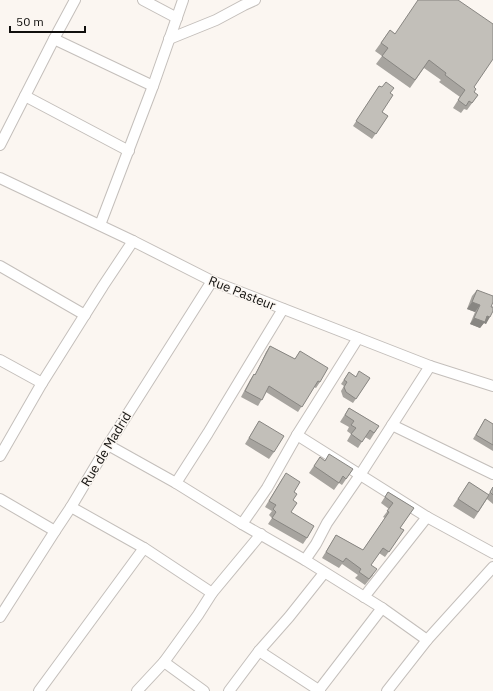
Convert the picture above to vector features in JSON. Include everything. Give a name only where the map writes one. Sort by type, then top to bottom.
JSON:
[{"type":"street","points":[[0,145],[75,0]]},
{"type":"street","points":[[144,0],[177,18]]},
{"type":"street","points":[[100,225],[153,86],[183,0]]},
{"type":"street","points":[[169,39],[216,20],[255,0]]},
{"type":"street","points":[[54,39],[153,86]]},
{"type":"street","points":[[25,96],[128,151]]},
{"type":"street","name":"Rue Pasteur","points":[[0,178],[133,241],[212,281],[430,366],[493,386]]},
{"type":"street","points":[[0,454],[42,383],[133,241]]},
{"type":"street","points":[[0,266],[85,315]]},
{"type":"street","name":"Rue de Madrid","points":[[0,617],[71,507],[108,445],[212,281]]},
{"type":"street","points":[[176,483],[283,309]]},
{"type":"street","points":[[242,524],[267,488],[297,435],[358,338]]},
{"type":"street","points":[[0,360],[42,383]]},
{"type":"street","points":[[305,560],[316,544],[327,523],[360,475],[430,366]]},
{"type":"street","points":[[392,425],[493,474]]},
{"type":"street","points":[[297,435],[426,516],[493,553]]},
{"type":"street","points":[[108,445],[176,483],[242,524],[305,560],[382,608],[427,640]]},
{"type":"street","points":[[0,499],[55,531]]},
{"type":"street","points":[[71,507],[144,548],[212,593]]},
{"type":"street","points":[[364,597],[426,516]]},
{"type":"street","points":[[137,691],[164,662],[212,593],[261,534]]},
{"type":"street","points":[[39,691],[144,548]]},
{"type":"street","points":[[387,691],[427,640],[493,567]]},
{"type":"street","points":[[229,691],[259,651],[289,617],[324,573]]},
{"type":"street","points":[[259,651],[319,690],[382,608]]},
{"type":"street","points":[[164,662],[204,691]]},
{"type":"building","points":[[418,0],[458,0],[493,24],[493,59],[474,87],[476,89],[474,92],[478,95],[472,103],[469,101],[466,106],[458,100],[465,90],[445,75],[446,73],[429,60],[415,80],[382,56],[388,48],[381,43],[390,30],[395,34]]},
{"type":"building","points":[[386,82],[394,88],[390,93],[393,95],[382,112],[388,116],[376,134],[356,121],[379,86],[382,87]]},
{"type":"building","points":[[477,290],[493,296],[491,307],[493,307],[493,311],[490,317],[487,316],[485,322],[474,318],[480,305],[472,302]]},
{"type":"building","points":[[270,346],[295,359],[300,351],[328,368],[302,407],[269,386],[262,400],[245,391]]},
{"type":"building","points":[[359,371],[370,378],[356,399],[346,392],[344,387],[347,382],[344,380],[349,372],[356,377]]},
{"type":"building","points":[[349,408],[379,426],[374,433],[370,430],[362,442],[351,434],[356,428],[351,425],[354,421],[345,415]]},
{"type":"building","points":[[485,419],[493,424],[493,445],[476,435]]},
{"type":"building","points":[[259,421],[284,436],[274,452],[249,438]]},
{"type":"building","points":[[329,454],[353,469],[346,479],[343,476],[339,483],[314,466],[320,457],[325,461]]},
{"type":"building","points":[[286,473],[300,482],[294,492],[297,494],[293,500],[297,503],[291,512],[314,526],[307,538],[272,518],[276,512],[273,509],[276,505],[269,501]]},
{"type":"building","points":[[469,482],[489,495],[478,512],[458,499]]},
{"type":"building","points":[[493,487],[493,495],[490,492]]},
{"type":"building","points":[[388,492],[414,508],[400,528],[404,530],[389,552],[383,548],[371,565],[377,569],[369,579],[359,572],[361,569],[346,558],[343,562],[326,552],[336,535],[363,550],[389,512],[387,511],[393,503],[385,497]]}]
